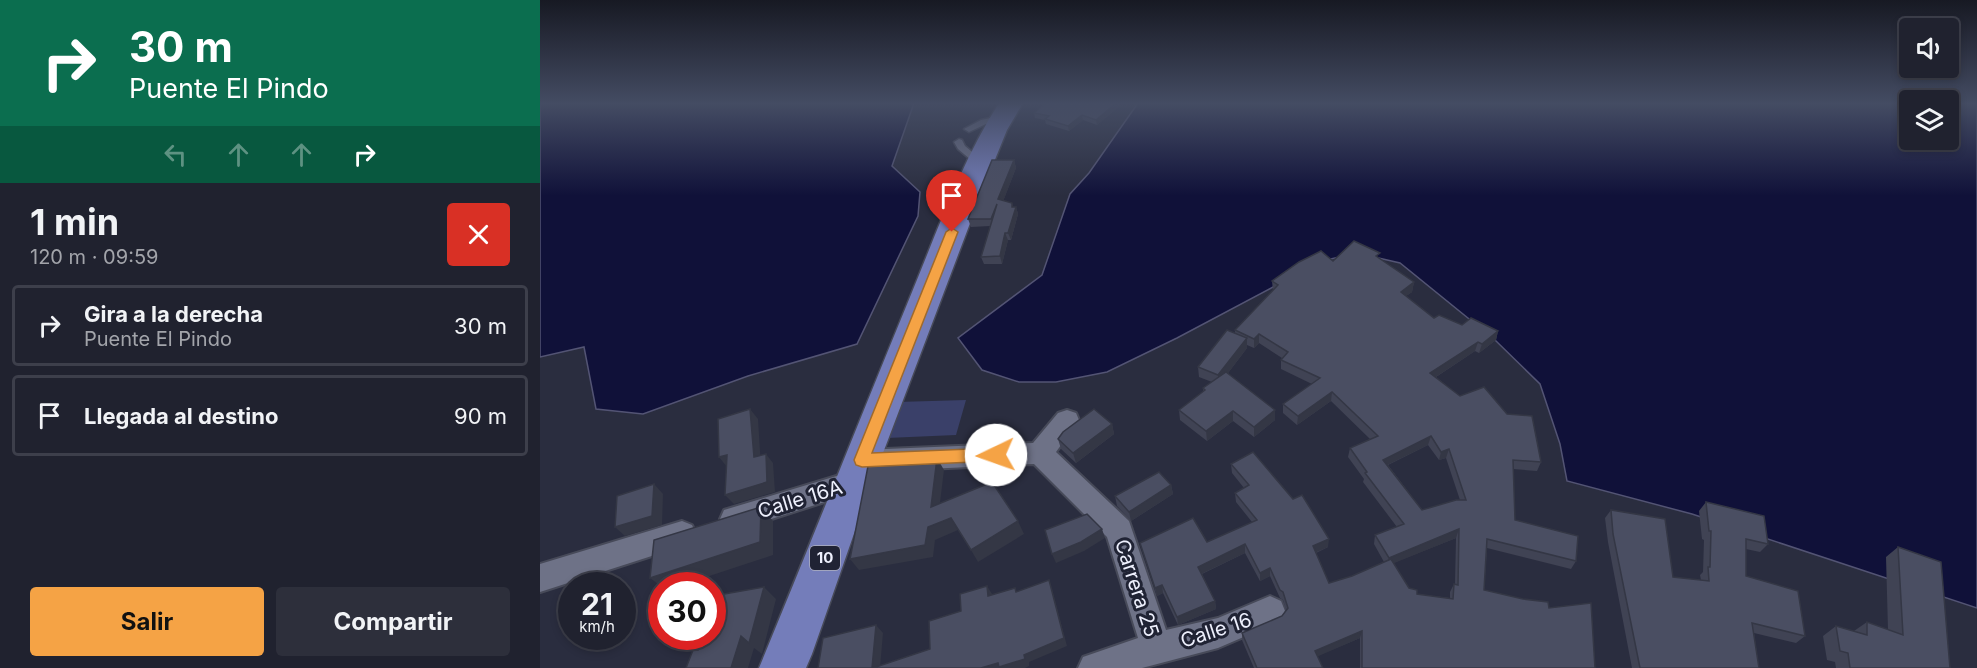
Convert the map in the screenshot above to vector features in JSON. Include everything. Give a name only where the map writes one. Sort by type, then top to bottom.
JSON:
[{"type":"main road","name":"10","points":[[782,668],[796,638],[861,464],[975,176],[995,134]]},
{"type":"street","points":[[1040,453],[1066,420]]},
{"type":"street","name":"Calle 16A","points":[[540,578],[861,464],[1040,453]]},
{"type":"street","name":"Carrera 25","points":[[1040,453],[1119,530],[1156,648]]},
{"type":"street","name":"Calle 16","points":[[1094,668],[1156,648],[1218,633],[1270,611]]},
{"type":"lane","points":[[959,142],[975,176]]},
{"type":"shaded area","points":[[540,134],[903,134],[892,166],[920,192],[918,216],[857,344],[748,376],[643,414],[596,409],[584,347],[540,357]]},
{"type":"shaded area","points":[[1116,134],[1899,134],[1899,150],[1959,150],[1959,134],[1977,134],[1977,608],[1692,514],[1567,481],[1560,444],[1540,384],[1495,340],[1400,263],[1357,253],[1322,261],[1177,338],[1107,372],[1056,382],[1019,382],[982,370],[958,338],[1042,275],[1070,194],[1089,173]]},
{"type":"shaded area","points":[[966,400],[956,435],[887,438],[897,402]]},
{"type":"building","points":[[992,160],[1014,160],[998,199],[1012,203],[1012,207],[1016,207],[1008,233],[1005,233],[1000,256],[981,257],[997,204],[991,219],[968,219]]},
{"type":"building","points":[[1354,241],[1380,253],[1376,256],[1414,282],[1401,292],[1434,318],[1439,315],[1462,325],[1471,318],[1498,331],[1482,344],[1478,342],[1430,373],[1460,396],[1484,387],[1507,414],[1532,416],[1541,462],[1513,460],[1515,520],[1578,536],[1576,561],[1487,539],[1484,590],[1548,602],[1549,608],[1591,603],[1595,668],[1362,668],[1362,631],[1315,651],[1323,668],[1257,668],[1242,633],[1282,616],[1288,608],[1283,592],[1270,568],[1260,573],[1245,544],[1198,567],[1215,601],[1177,617],[1162,585],[1155,588],[1140,543],[1193,518],[1207,542],[1257,520],[1235,493],[1249,485],[1231,464],[1253,452],[1293,499],[1302,495],[1329,539],[1313,546],[1329,583],[1391,559],[1409,588],[1417,590],[1417,594],[1453,599],[1454,584],[1458,585],[1459,529],[1389,558],[1375,535],[1404,524],[1365,473],[1367,472],[1350,448],[1378,436],[1332,392],[1298,416],[1283,404],[1320,378],[1281,360],[1288,352],[1259,334],[1254,339],[1235,330],[1278,285],[1272,281],[1299,262],[1321,251],[1333,261]],"holes":[[[1431,436],[1441,452],[1449,449],[1466,500],[1456,500],[1422,510],[1383,460]]]},
{"type":"building","points":[[1227,330],[1247,338],[1218,375],[1198,367]]},
{"type":"building","points":[[1226,372],[1275,410],[1254,427],[1233,411],[1206,431],[1179,410],[1205,390],[1203,388]]},
{"type":"building","points":[[750,409],[754,457],[766,454],[767,482],[725,495],[727,455],[719,457],[718,419]]},
{"type":"building","points":[[1094,409],[1112,424],[1073,453],[1058,439],[1063,432]]},
{"type":"building","points":[[937,458],[931,507],[992,482],[1018,521],[971,550],[951,518],[928,527],[925,545],[850,559],[869,461]]},
{"type":"building","points":[[1159,472],[1171,485],[1129,512],[1115,496]]},
{"type":"building","points":[[654,484],[652,516],[615,527],[617,496]]},
{"type":"building","points":[[1706,502],[1764,516],[1768,544],[1746,539],[1746,576],[1798,591],[1805,636],[1752,623],[1759,668],[1640,668],[1613,534],[1611,510],[1665,519],[1673,577],[1709,581],[1711,531],[1709,531]]},
{"type":"building","points":[[761,507],[760,542],[668,572],[651,572],[654,540]]},
{"type":"building","points":[[1087,514],[1102,529],[1081,542],[1052,554],[1045,530]]},
{"type":"building","points":[[1898,547],[1941,562],[1950,668],[1850,668],[1848,653],[1840,651],[1836,626],[1867,635],[1867,622],[1903,635]]},
{"type":"building","points":[[1049,580],[1064,638],[1024,655],[1025,659],[999,667],[998,663],[981,668],[873,668],[930,649],[929,621],[961,611],[960,594],[987,586],[988,596],[1015,588],[1016,592]]},
{"type":"building","points":[[764,587],[749,643],[741,636],[731,668],[686,668],[693,650],[726,650],[726,594]]},
{"type":"building","points":[[876,625],[872,668],[818,668],[823,638]]},
{"type":"route","points":[[952,232],[862,460],[996,455]]}]
